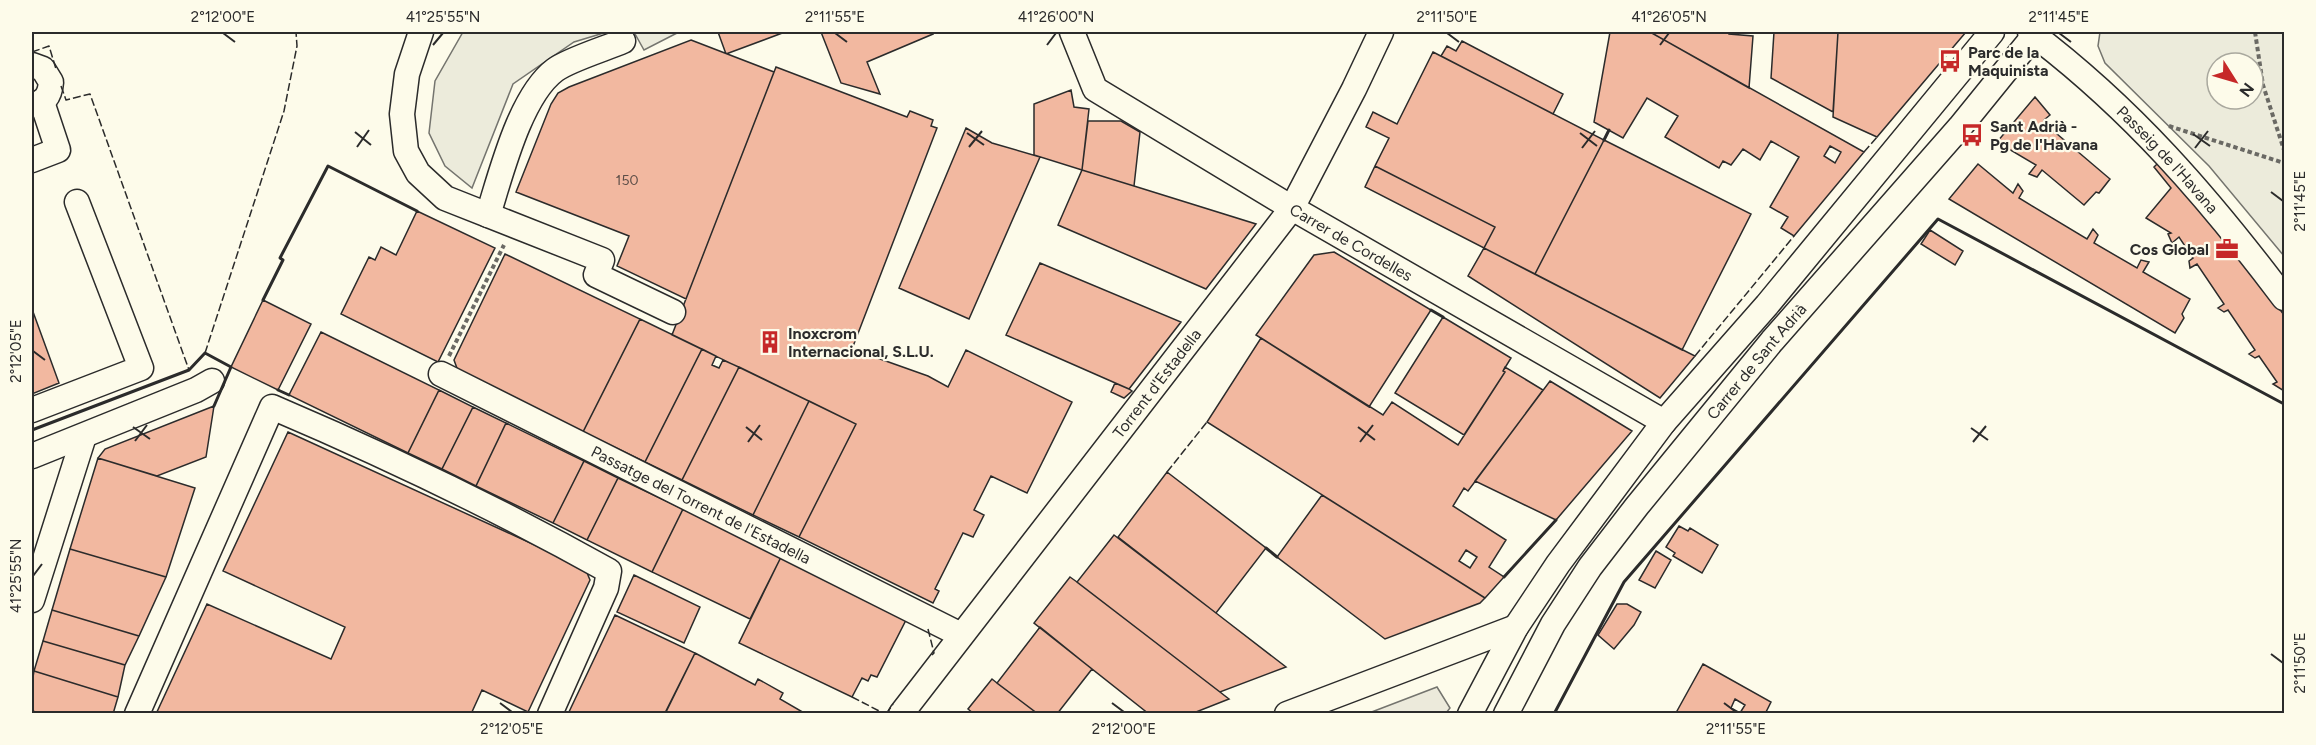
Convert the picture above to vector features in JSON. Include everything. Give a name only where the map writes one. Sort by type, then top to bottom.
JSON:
[{"type":"street","points":[[420,32],[407,74],[402,114],[406,151],[418,173],[445,198],[603,260],[597,275],[673,312]]},
{"type":"street","name":"Carrer de Cordelles","points":[[1072,32],[1095,89],[1292,208],[1664,422]]},
{"type":"street","name":"Torrent d'Estadella","points":[[901,714],[1292,208],[1381,32]]},
{"type":"street","name":"Carrer de Sant Adrià","points":[[1470,714],[1516,627],[1558,564],[1664,422],[1767,305],[1992,32]]},
{"type":"street","name":"Carrer de Sant Adrià","points":[[1506,714],[1553,624],[1590,567],[1637,506],[1765,350],[1960,127],[2034,33]]},
{"type":"street","name":"Passeig de l'Havana","points":[[2034,33],[2097,85],[2162,149],[2216,210],[2284,298]]},
{"type":"street","points":[[488,215],[514,138],[527,106],[538,88],[555,69],[623,41]]},
{"type":"street","points":[[32,65],[43,69],[51,82],[42,125],[32,150]]},
{"type":"street","points":[[32,160],[58,150],[42,125]]},
{"type":"street","points":[[32,410],[141,368],[77,202]]},
{"type":"street","name":"Passatge del Torrent de l'Estadella","points":[[441,374],[961,635]]},
{"type":"street","points":[[32,456],[196,390],[212,381]]},
{"type":"street","points":[[137,714],[272,407],[361,445],[525,525],[609,571],[606,588],[550,714]]},
{"type":"street","points":[[32,600],[84,436]]},
{"type":"street","points":[[1292,712],[1516,627]]},
{"type":"path","points":[[2255,32],[2263,86],[2284,150]]},
{"type":"path","points":[[2166,128],[2170,125],[2284,164]]},
{"type":"path","points":[[441,374],[514,225]]},
{"type":"shaded area","points":[[463,32],[607,32],[574,42],[513,84],[472,188],[445,166],[429,133],[435,81]]},
{"type":"shaded area","points":[[634,32],[679,32],[644,50]]},
{"type":"shaded area","points":[[2100,32],[2284,32],[2284,256],[2209,166],[2105,63],[2098,46]]},
{"type":"shaded area","points":[[1437,687],[1450,708],[1446,713],[1369,713]]},
{"type":"building","points":[[718,32],[785,32],[726,54]]},
{"type":"building","points":[[821,32],[932,32],[933,34],[867,62],[880,94],[841,83]]},
{"type":"building","points":[[1610,32],[1650,32],[1864,152],[1794,236],[1781,228],[1788,217],[1770,207],[1799,157],[1771,141],[1760,160],[1743,149],[1731,165],[1723,161],[1719,168],[1665,137],[1678,116],[1647,98],[1623,138],[1594,122]],"holes":[[[1830,146],[1841,152],[1835,163],[1824,156]]]},
{"type":"building","points":[[1650,32],[1729,32],[1729,34],[1753,36],[1749,88]]},
{"type":"building","points":[[1774,32],[1838,32],[1833,112],[1771,78]]},
{"type":"building","points":[[1838,32],[1966,32],[1877,137],[1833,117]]},
{"type":"building","points":[[691,40],[774,72],[686,299],[617,266],[629,236],[516,192],[551,104],[558,93]]},
{"type":"building","points":[[1462,41],[1563,94],[1553,114],[1441,56],[1447,46],[1456,51]]},
{"type":"building","points":[[1433,52],[1604,140],[1535,274],[1484,248],[1495,227],[1375,166],[1389,138],[1366,127],[1373,112],[1397,124]]},
{"type":"building","name":"Inoxcrom Internacional, S.L.U.","points":[[776,67],[907,117],[910,111],[933,120],[931,126],[937,128],[852,349],[928,376],[948,387],[966,350],[1072,402],[1027,493],[991,476],[974,510],[984,515],[973,537],[963,533],[935,589],[939,591],[933,603],[799,537],[856,424],[672,335]]},
{"type":"building","points":[[1071,90],[1074,107],[1089,109],[1082,170],[1034,155],[1034,104]]},
{"type":"building","points":[[2035,97],[2050,115],[2044,120],[2050,128],[2110,179],[2099,193],[2096,192],[2084,205],[2042,170],[2037,177],[2029,174],[2036,165],[1997,142]]},
{"type":"building","points":[[1088,121],[1121,121],[1140,132],[1134,186],[1082,170]]},
{"type":"building","points":[[966,128],[992,143],[1040,157],[969,319],[899,288]]},
{"type":"building","points":[[1604,140],[1751,214],[1682,350],[1535,274]]},
{"type":"building","points":[[2159,162],[2231,243],[2284,315],[2284,391],[2273,384],[2277,382],[2259,356],[2255,358],[2249,354],[2255,350],[2228,310],[2224,312],[2218,308],[2224,304],[2197,264],[2190,268],[2189,261],[2193,258],[2179,237],[2172,243],[2168,234],[2171,233],[2146,218],[2171,188],[2154,167]]},
{"type":"building","points":[[1978,164],[2013,193],[2018,184],[2023,191],[2019,198],[2087,239],[2093,229],[2098,235],[2094,243],[2137,268],[2141,260],[2149,262],[2143,272],[2190,299],[2182,314],[2184,318],[2175,333],[1949,199]]},
{"type":"building","points":[[1375,166],[1495,227],[1484,248],[1365,187]]},
{"type":"building","points":[[1082,170],[1256,224],[1206,289],[1058,225]]},
{"type":"building","points":[[417,211],[495,248],[438,362],[341,314],[369,257],[375,260],[381,247],[396,255]]},
{"type":"building","points":[[1930,230],[1963,251],[1955,265],[1921,244]]},
{"type":"building","points":[[1484,248],[1695,356],[1660,398],[1468,276]]},
{"type":"building","points":[[1334,252],[1431,310],[1369,407],[1256,335],[1314,255]]},
{"type":"building","points":[[505,254],[640,319],[583,432],[458,371],[454,360]]},
{"type":"building","points":[[1040,263],[1181,322],[1129,389],[1006,335]]},
{"type":"building","points":[[263,300],[311,324],[278,390],[231,367]]},
{"type":"building","points":[[32,309],[59,383],[32,394]]},
{"type":"building","points":[[1443,317],[1511,358],[1503,371],[1505,372],[1464,435],[1395,393]]},
{"type":"building","points":[[640,319],[702,349],[645,462],[583,432]]},
{"type":"building","points":[[321,332],[439,390],[408,453],[289,395]]},
{"type":"building","points":[[1261,338],[1383,415],[1392,402],[1458,445],[1505,372],[1503,371],[1505,367],[1543,390],[1468,491],[1464,488],[1453,506],[1506,540],[1489,567],[1504,577],[1485,598],[1207,422]],"holes":[[[1466,550],[1477,557],[1470,568],[1459,561]]]},
{"type":"building","points":[[702,349],[716,356],[712,365],[719,368],[723,360],[739,367],[682,480],[645,462]]},
{"type":"building","points":[[739,367],[809,401],[753,515],[682,480]]},
{"type":"building","points":[[1550,381],[1632,431],[1556,520],[1475,481]]},
{"type":"building","points":[[1115,383],[1132,391],[1124,398],[1111,392]]},
{"type":"building","points":[[439,390],[473,407],[442,469],[408,453]]},
{"type":"building","points":[[809,401],[856,424],[799,537],[753,515]]},
{"type":"building","points":[[214,406],[206,457],[157,476],[98,458],[105,449]]},
{"type":"building","points":[[473,407],[506,423],[476,486],[442,469]]},
{"type":"building","points":[[506,423],[584,461],[553,523],[476,486]]},
{"type":"building","points":[[288,432],[585,568],[590,580],[528,712],[482,690],[471,714],[156,714],[207,604],[331,659],[345,627],[223,571]]},
{"type":"building","points":[[98,458],[195,488],[166,577],[70,549]]},
{"type":"building","points":[[584,461],[618,478],[587,540],[553,523]]},
{"type":"building","points":[[1167,472],[1266,548],[1216,613],[1118,537]]},
{"type":"building","points":[[618,478],[683,509],[652,572],[587,540]]},
{"type":"building","points":[[1322,495],[1485,598],[1480,603],[1385,639],[1277,557]]},
{"type":"building","points":[[683,509],[781,557],[750,619],[652,572]]},
{"type":"building","points":[[1679,526],[1688,531],[1690,528],[1718,545],[1702,573],[1673,556],[1675,553],[1666,547]]},
{"type":"building","points":[[1114,535],[1286,667],[1220,692],[1077,582]]},
{"type":"building","points":[[70,549],[166,577],[139,636],[52,610]]},
{"type":"building","points":[[1656,551],[1671,560],[1655,588],[1639,580]]},
{"type":"building","points":[[781,557],[907,618],[877,677],[871,675],[868,681],[862,678],[852,697],[739,643]]},
{"type":"building","points":[[634,575],[700,607],[684,643],[617,612]]},
{"type":"building","points":[[1070,577],[1229,699],[1191,714],[1149,714],[1034,623]]},
{"type":"building","points":[[1617,604],[1627,604],[1641,612],[1634,625],[1614,649],[1598,635]]},
{"type":"building","points":[[52,610],[139,636],[125,665],[43,641]]},
{"type":"building","points":[[615,615],[695,653],[665,714],[568,714]]},
{"type":"building","points":[[1040,627],[1092,669],[1057,714],[1038,714],[997,683]]},
{"type":"building","points":[[43,641],[125,665],[118,697],[34,671]]},
{"type":"building","points":[[695,653],[755,685],[758,679],[783,693],[780,699],[806,714],[671,714],[666,711]]},
{"type":"building","points":[[1703,664],[1771,702],[1765,714],[1681,714],[1677,711]],"holes":[[[1735,699],[1745,705],[1740,713],[1731,708]]]},
{"type":"building","points":[[34,671],[118,697],[113,714],[36,714],[32,709]]},
{"type":"building","points":[[992,679],[1038,714],[974,714],[968,709]]},
{"type":"fence","points":[[205,353],[284,111],[297,46],[296,32]]},
{"type":"fence","points":[[32,52],[49,46],[56,69]]},
{"type":"fence","points":[[61,86],[66,100],[90,94],[189,370]]},
{"type":"fence","points":[[1864,152],[1877,137]]},
{"type":"fence","points":[[1695,356],[1794,236]]},
{"type":"fence","points":[[1167,472],[1207,422]]},
{"type":"fence","points":[[928,629],[934,653],[932,655]]},
{"type":"fence","points":[[852,697],[885,714]]},
{"type":"fence","points":[[886,714],[893,704]]},
{"type":"wall","points":[[1604,140],[1609,130]]},
{"type":"wall","points":[[263,300],[283,260],[280,258],[328,166],[417,211]]},
{"type":"wall","points":[[1554,714],[1624,582],[1938,219],[2284,404]]},
{"type":"wall","points":[[1431,310],[1443,317]]},
{"type":"wall","points":[[32,430],[189,370],[205,353],[231,367],[214,406]]},
{"type":"wall","points":[[278,390],[289,395]]},
{"type":"wall","points":[[1504,577],[1556,520]]},
{"type":"wall","points":[[1266,548],[1277,557]]},
{"type":"place","name":"Parc de la Maquinista","points":[[1950,61]]},
{"type":"place","name":"Sant Adrià - Pg de l'Havana","points":[[1972,135]]},
{"type":"place","name":"Cos Global","points":[[2227,249]]},
{"type":"place","name":"Inoxcrom Internacional, S.L.U.","points":[[770,342]]}]
